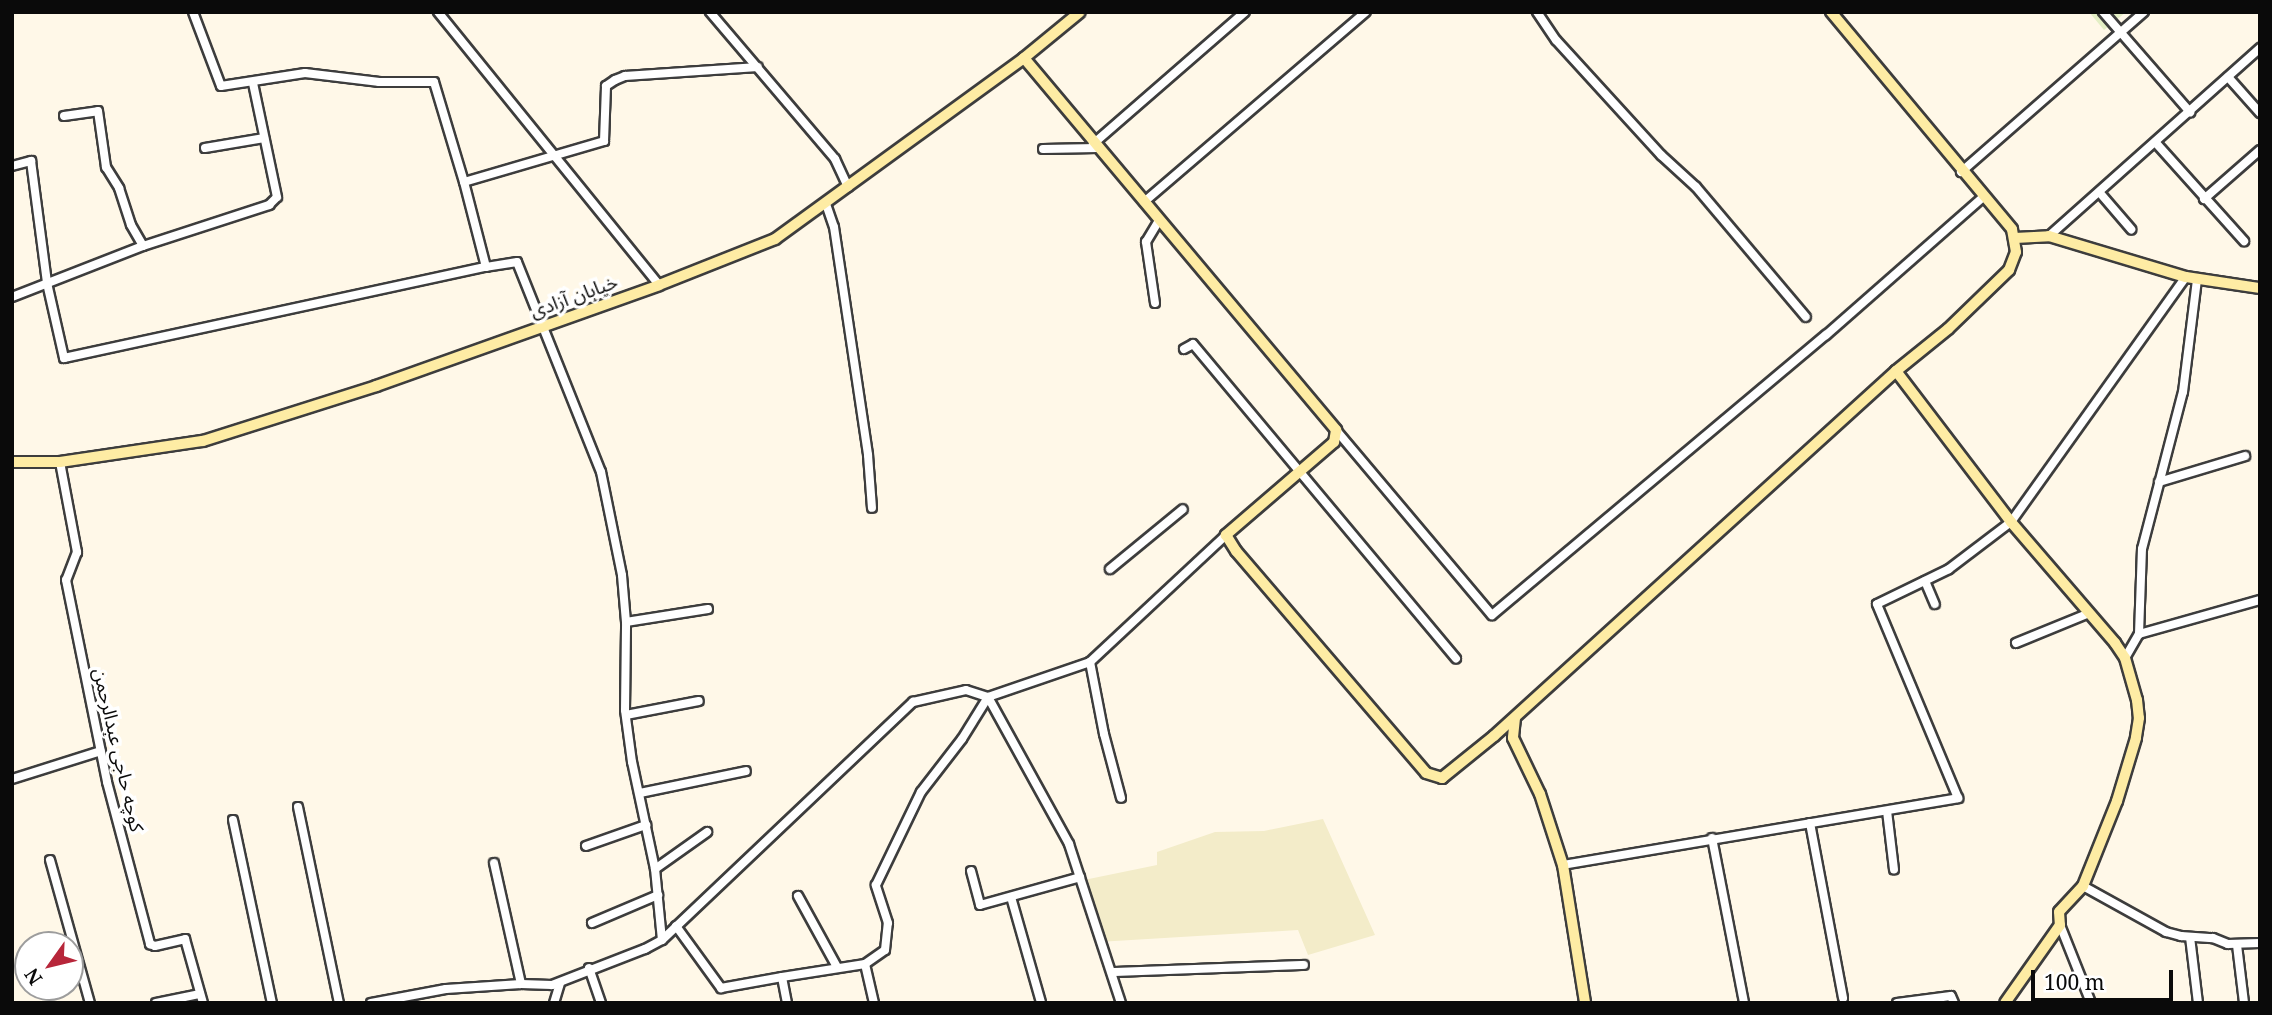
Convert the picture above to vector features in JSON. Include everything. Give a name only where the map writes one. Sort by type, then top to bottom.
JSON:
[{"type":"street","points":[[193,12],[221,86],[305,73],[379,82],[434,82],[486,267]]},
{"type":"street","points":[[438,12],[659,285]]},
{"type":"street","points":[[710,12],[835,159],[848,187]]},
{"type":"street","name":"خیابان آزادی","points":[[12,462],[60,462],[203,441],[376,386],[659,285],[775,239],[1024,58],[1080,12]]},
{"type":"street","points":[[1043,149],[1095,146],[1245,12]]},
{"type":"street","points":[[1144,202],[1366,12]]},
{"type":"street","points":[[1537,12],[1556,40],[1661,155],[1696,187],[1806,317]]},
{"type":"street","points":[[1226,535],[1236,551],[1426,774],[1442,778],[1515,718],[2009,271],[2016,251],[2012,229],[1961,172],[1831,12]]},
{"type":"street","points":[[2103,12],[2190,111]]},
{"type":"street","points":[[1961,172],[2144,12]]},
{"type":"street","points":[[2049,236],[2260,48]]},
{"type":"street","points":[[1024,58],[1095,146],[1492,615],[1826,335],[1983,197]]},
{"type":"street","points":[[464,182],[604,141],[607,86],[625,76],[758,67]]},
{"type":"street","points":[[2228,77],[2260,113]]},
{"type":"street","points":[[12,297],[143,246],[270,205],[277,197],[253,83]]},
{"type":"street","points":[[64,116],[98,111],[106,167],[119,188],[131,225],[143,246]]},
{"type":"street","points":[[205,148],[264,138]]},
{"type":"street","points":[[2156,143],[2244,241]]},
{"type":"street","points":[[2204,199],[2260,150]]},
{"type":"street","points":[[12,166],[30,161],[47,283],[64,358],[517,262],[545,326],[601,472],[622,575],[626,622],[626,715],[632,762],[655,869],[662,940]]},
{"type":"street","points":[[2100,193],[2131,229]]},
{"type":"street","points":[[826,204],[834,227],[858,386],[872,508]]},
{"type":"street","points":[[1154,303],[1146,242],[1159,220]]},
{"type":"street","points":[[2015,238],[2049,236],[2192,278],[2260,288]]},
{"type":"street","points":[[2125,658],[2139,634],[2142,550],[2183,392],[2192,278]]},
{"type":"street","points":[[1563,865],[1958,798],[1877,604],[1949,569],[2011,522],[2192,278]]},
{"type":"street","points":[[1184,349],[1193,344],[1456,659]]},
{"type":"street","points":[[1896,372],[2011,522],[2125,658],[2137,700],[2139,718],[2136,738],[2117,801],[2082,886],[2059,912],[2060,925],[2091,1003]]},
{"type":"street","points":[[371,1003],[421,992],[561,983],[589,968],[645,949],[662,940],[913,702],[966,690],[988,697],[1090,662],[1226,535],[1334,442],[1336,430]]},
{"type":"street","points":[[2159,482],[2245,456]]},
{"type":"street","name":"کوچه حاجی عبدالرحمن","points":[[60,462],[76,552],[66,580],[100,751],[150,944],[155,946],[184,939],[202,999]]},
{"type":"street","points":[[1110,569],[1183,509]]},
{"type":"street","points":[[1925,581],[1935,604]]},
{"type":"street","points":[[2139,634],[2260,600]]},
{"type":"street","points":[[626,622],[708,609]]},
{"type":"street","points":[[2016,643],[2087,614]]},
{"type":"street","points":[[1090,662],[1104,734],[1121,798]]},
{"type":"street","points":[[988,697],[1069,844],[1121,1003]]},
{"type":"street","points":[[676,926],[720,988],[865,964],[885,950],[888,923],[876,885],[921,792],[962,739],[988,697]]},
{"type":"street","points":[[626,715],[699,701]]},
{"type":"street","points":[[1515,718],[1513,738],[1539,794],[1563,865],[1584,1003]]},
{"type":"street","points":[[1494,736],[1513,738]]},
{"type":"street","points":[[12,779],[100,751]]},
{"type":"street","points":[[640,793],[746,771]]},
{"type":"street","points":[[298,807],[339,1003]]},
{"type":"street","points":[[1887,811],[1894,870]]},
{"type":"street","points":[[233,820],[272,1003]]},
{"type":"street","points":[[1810,822],[1843,998]]},
{"type":"street","points":[[586,846],[646,825]]},
{"type":"street","points":[[655,869],[707,832]]},
{"type":"street","points":[[1712,838],[1744,1003]]},
{"type":"street","points":[[50,860],[90,1003]]},
{"type":"street","points":[[494,863],[521,984]]},
{"type":"street","points":[[971,871],[980,905],[1080,877]]},
{"type":"street","points":[[2082,886],[2166,932],[2237,945],[2260,943]]},
{"type":"street","points":[[592,923],[658,895]]},
{"type":"street","points":[[798,896],[837,967]]},
{"type":"street","points":[[1011,897],[1041,1002]]},
{"type":"street","points":[[2005,1003],[2060,925]]},
{"type":"street","points":[[2190,937],[2197,1003]]},
{"type":"street","points":[[2237,945],[2244,1003]]},
{"type":"street","points":[[865,964],[874,1003]]},
{"type":"street","points":[[1112,972],[1304,965]]},
{"type":"street","points":[[589,968],[601,1003]]},
{"type":"street","points":[[782,977],[787,1003]]},
{"type":"street","points":[[554,1003],[561,983]]},
{"type":"street","points":[[1897,1003],[1951,996],[1954,1003]]},
{"type":"street","points":[[156,1003],[202,999]]},
{"type":"shaded area","points":[[1323,819],[1375,935],[1308,955],[1298,930],[1098,942],[1079,881],[1157,865],[1157,852],[1215,832],[1264,831]]},
{"type":"green space","points":[[2089,12],[2126,12],[2104,30]]}]
